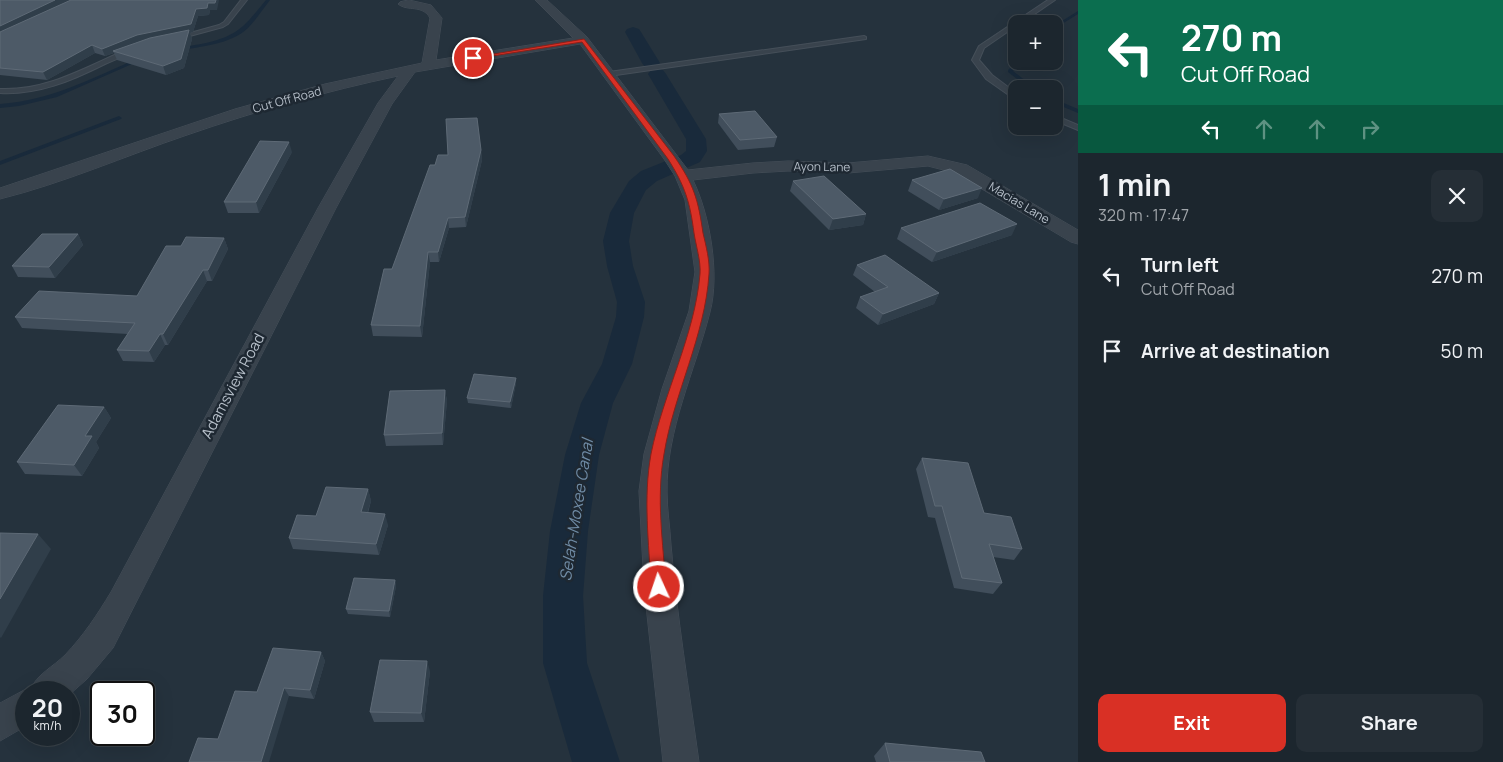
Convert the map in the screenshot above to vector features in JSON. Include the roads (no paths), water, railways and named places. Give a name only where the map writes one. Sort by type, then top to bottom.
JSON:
[{"type":"street","points":[[540,0],[584,40],[678,168],[694,200],[705,272],[700,311],[674,389],[657,454],[653,491],[659,587],[682,762]]},
{"type":"street","name":"Adamsview Road","points":[[59,681],[75,668],[102,637],[327,208],[385,103],[419,68],[436,18],[434,11],[424,6],[404,4]]},
{"type":"street","name":"Cut Off Road","points":[[0,194],[238,113],[319,91],[419,68],[584,40]]},
{"type":"street","name":"Ayon Lane","points":[[678,168],[788,166],[848,168],[928,161],[961,169]]},
{"type":"street","name":"Macias Lane","points":[[961,169],[1078,238]]},
{"type":"street","points":[[0,723],[15,713]]},
{"type":"lane","points":[[164,40],[221,26],[226,23],[244,0]]},
{"type":"lane","points":[[1008,90],[989,77],[975,60],[981,46],[1052,0]]},
{"type":"lane","points":[[609,74],[864,38]]},
{"type":"lane","points":[[0,91],[25,90],[50,85],[139,47]]},
{"type":"lane","points":[[1063,121],[1078,128]]},
{"type":"waterway","points":[[178,50],[223,40],[239,33],[251,22],[268,0]]},
{"type":"waterway","points":[[1063,22],[1078,12]]},
{"type":"waterway","name":"Selah-Moxee Canal","points":[[633,32],[651,63]]},
{"type":"waterway","points":[[0,106],[19,105],[55,96],[139,60]]},
{"type":"waterway","points":[[1011,70],[1022,80]]},
{"type":"waterway","name":"Selah-Moxee Canal","points":[[596,762],[565,663],[563,596],[569,531],[582,455],[597,403],[617,364],[630,317],[631,302],[620,266],[616,241],[622,213],[637,186],[649,176],[689,160],[697,151],[696,139],[657,74]]},
{"type":"waterway","points":[[1063,105],[1078,111]]},
{"type":"waterway","points":[[0,163],[119,118]]}]
